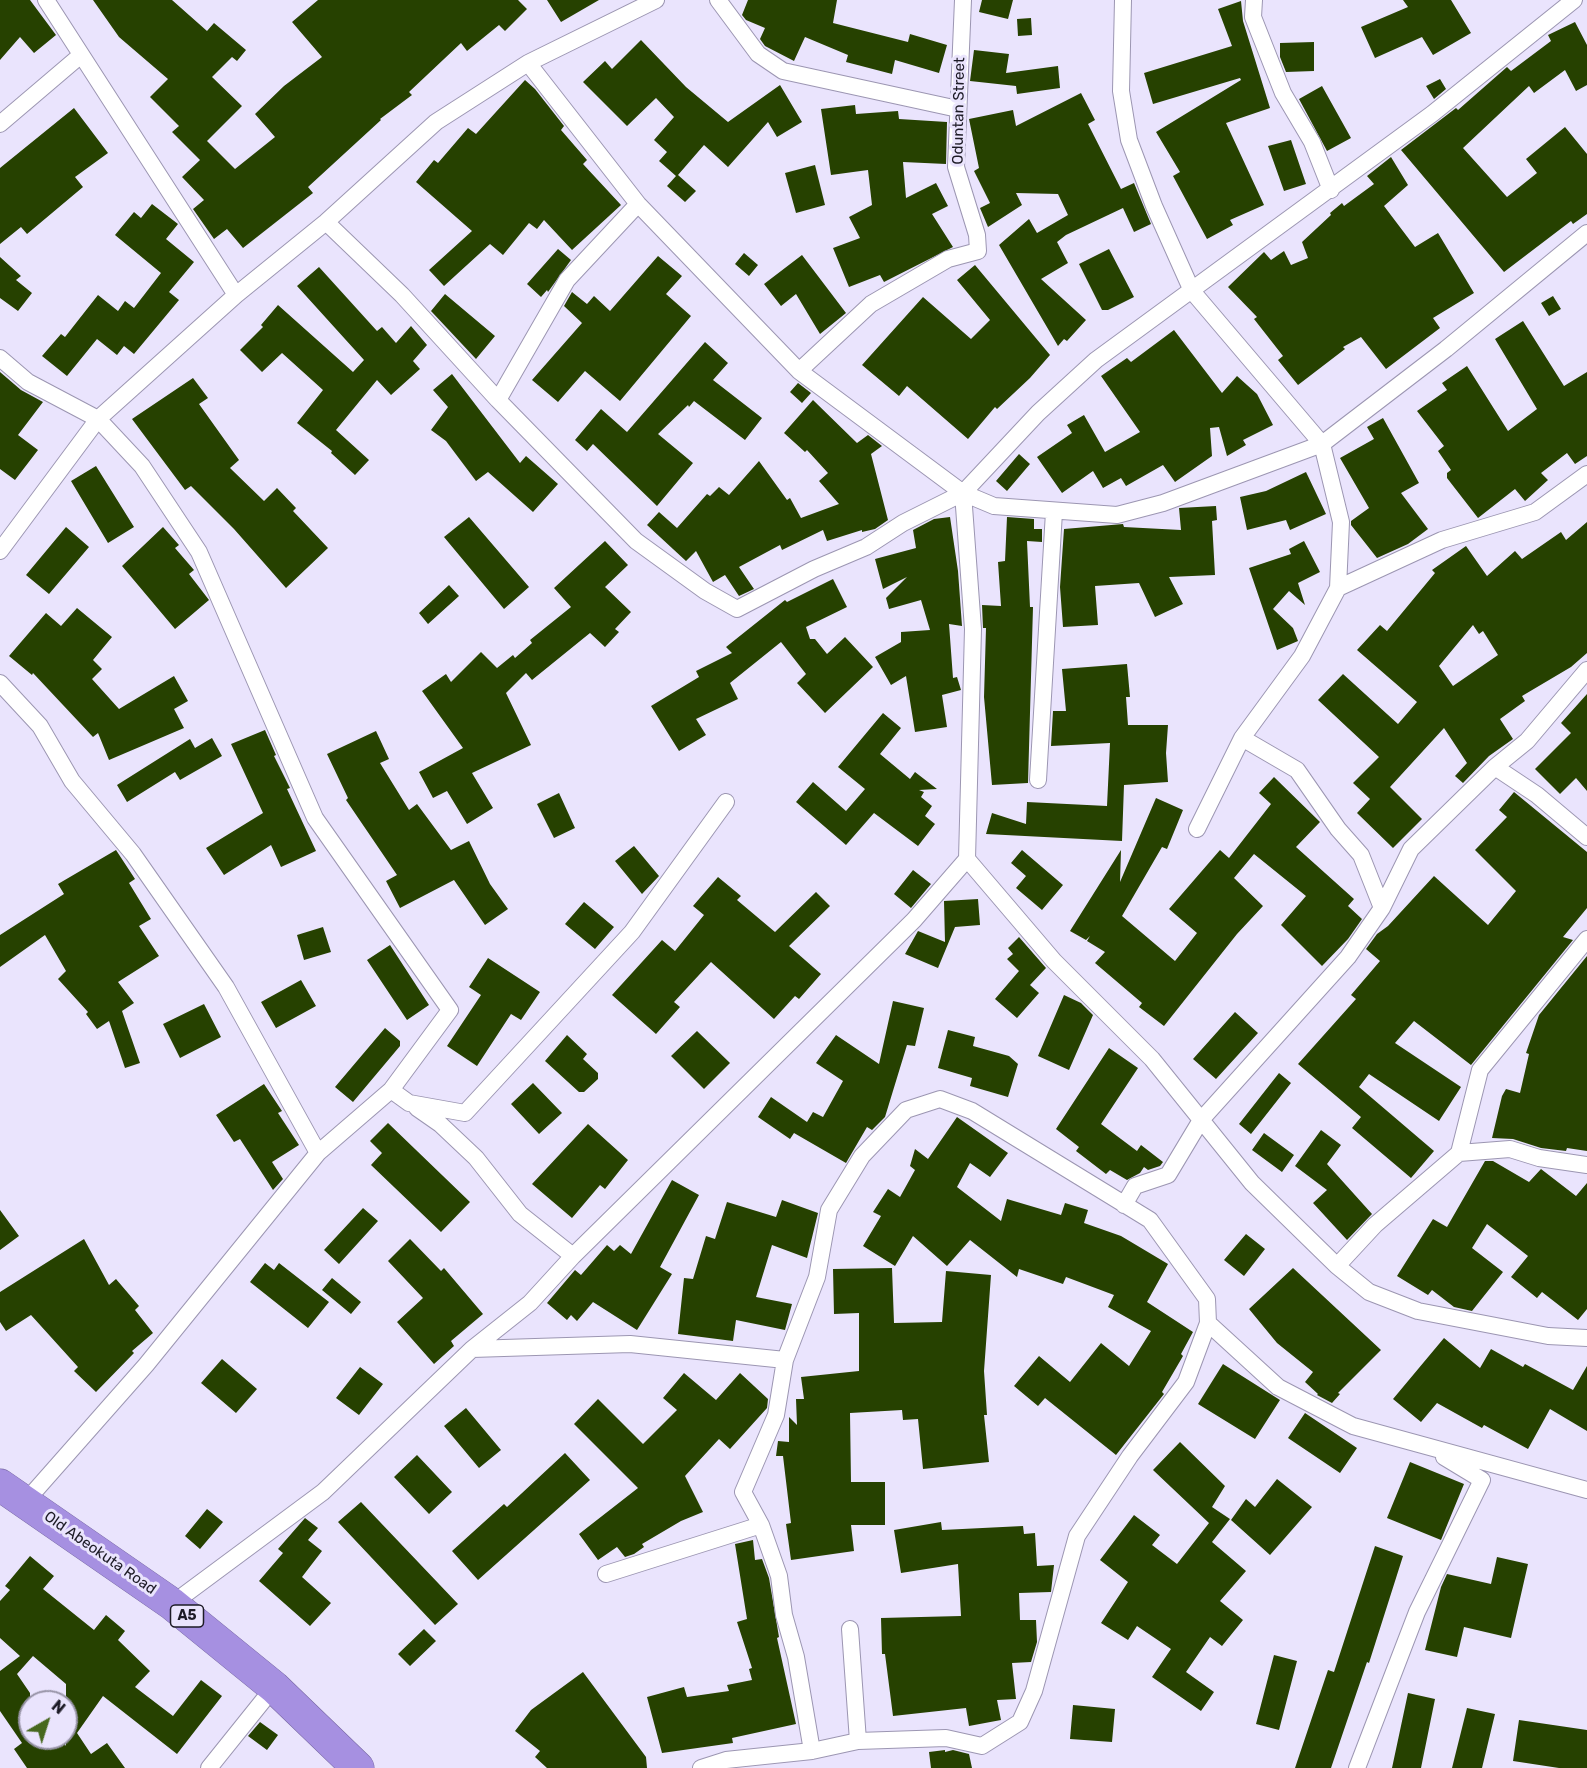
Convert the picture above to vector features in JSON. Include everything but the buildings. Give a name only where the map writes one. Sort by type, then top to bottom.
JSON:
[{"type":"highway","name":"Old Abeokuta Road","points":[[13,1493],[172,1604],[274,1687],[357,1768]]},
{"type":"street","points":[[46,0],[236,295]]},
{"type":"street","points":[[0,551],[98,419],[236,295],[326,222],[436,122],[528,63],[656,0]]},
{"type":"street","points":[[718,0],[758,54],[783,71],[958,109]]},
{"type":"street","name":"Oduntan Street","points":[[799,371],[871,304],[948,259],[978,251],[977,235],[956,167],[963,0]]},
{"type":"street","points":[[1123,0],[1121,91],[1129,140],[1154,206],[1192,291],[1322,444],[1341,522],[1338,588],[1302,656],[1242,738],[1197,829]]},
{"type":"street","points":[[1254,0],[1253,17],[1283,93],[1312,142],[1331,190]]},
{"type":"street","points":[[326,222],[402,295],[498,400],[636,542],[705,591],[737,609],[814,569],[866,547],[903,523],[963,493],[1038,413],[1095,360],[1331,190],[1432,114],[1574,0]]},
{"type":"street","points":[[0,124],[81,55]]},
{"type":"street","points":[[528,63],[638,204],[799,371],[963,493],[994,506],[1117,515],[1163,503],[1322,444],[1446,349],[1587,233]]},
{"type":"street","points":[[498,400],[567,280],[638,204]]},
{"type":"street","points":[[0,358],[28,382],[98,419],[141,466],[199,552],[315,818],[450,1010],[391,1090],[318,1153],[146,1365],[13,1493]]},
{"type":"street","points":[[1338,588],[1442,540],[1535,512],[1587,474]]},
{"type":"street","points":[[172,1604],[322,1492],[472,1349],[530,1303],[573,1256],[914,920],[967,859],[973,629],[963,493]]},
{"type":"street","points":[[1038,780],[1054,512]]},
{"type":"street","points":[[1124,1205],[1135,1186],[1168,1175],[1201,1120],[1348,957],[1382,908],[1411,849],[1495,766],[1527,741],[1587,670]]},
{"type":"street","points":[[0,683],[40,726],[72,782],[133,854],[226,987],[318,1153]]},
{"type":"street","points":[[1242,738],[1297,770],[1338,830],[1361,855],[1382,908]]},
{"type":"street","points":[[1495,766],[1537,795],[1587,837]]},
{"type":"street","points":[[409,1103],[465,1113],[632,932],[726,802]]},
{"type":"street","points":[[967,859],[1054,961],[1152,1059],[1252,1183],[1336,1266],[1370,1292],[1418,1311],[1548,1336],[1587,1338]]},
{"type":"street","points":[[1460,1153],[1480,1071],[1587,939]]},
{"type":"street","points":[[391,1090],[440,1124],[476,1158],[520,1214],[573,1256]]},
{"type":"street","points":[[701,1768],[726,1760],[812,1751],[858,1741],[946,1738],[982,1746],[1020,1722],[1034,1691],[1077,1536],[1130,1456],[1186,1382],[1208,1323],[1207,1299],[1180,1258],[1150,1220],[972,1111],[940,1099],[906,1110],[861,1156],[829,1210],[817,1277],[785,1360],[776,1415],[743,1492],[761,1525],[779,1576],[784,1615],[796,1657],[812,1751]]},
{"type":"street","points":[[1336,1266],[1375,1225],[1460,1153],[1510,1149],[1539,1158],[1587,1165]]},
{"type":"street","points":[[1208,1323],[1278,1387],[1353,1426],[1587,1490]]},
{"type":"street","points":[[472,1349],[630,1344],[785,1360]]},
{"type":"street","points":[[1357,1768],[1417,1612],[1482,1480],[1426,1446]]},
{"type":"street","points":[[606,1574],[761,1525]]},
{"type":"street","points":[[850,1629],[858,1741]]},
{"type":"street","points":[[209,1768],[274,1687]]}]
